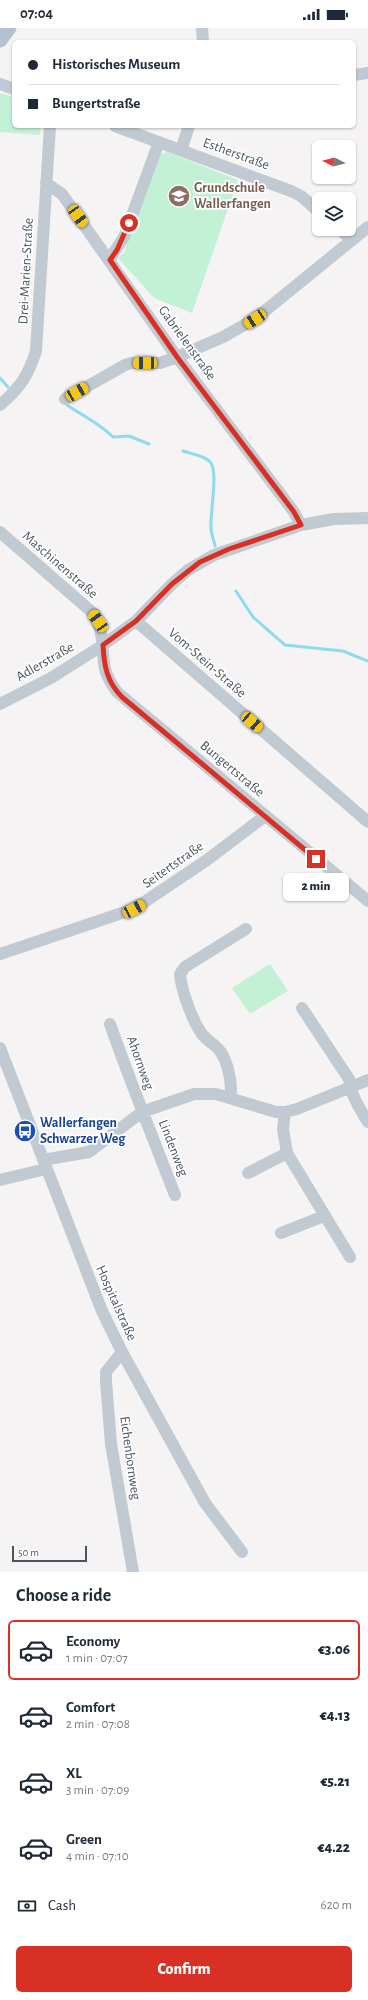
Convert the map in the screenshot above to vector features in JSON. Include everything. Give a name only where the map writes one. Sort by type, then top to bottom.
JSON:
[{"type":"main road","points":[[0,40],[9,28]]},
{"type":"street","points":[[202,28],[203,40]]},
{"type":"street","points":[[356,75],[368,72]]},
{"type":"street","points":[[0,84],[12,88]]},
{"type":"street","name":"Drei-Marien-Straße","points":[[0,405],[16,392],[24,380],[36,351],[50,128]]},
{"type":"street","name":"Estherstraße","points":[[120,128],[291,191],[301,196],[312,206]]},
{"type":"street","points":[[181,150],[188,128]]},
{"type":"street","points":[[110,260],[124,237],[159,142]]},
{"type":"street","name":"Gabrielenstraße","points":[[46,183],[62,194],[177,357],[294,512],[301,525]]},
{"type":"street","points":[[65,400],[131,363],[160,363],[177,357],[223,337],[255,319],[368,226]]},
{"type":"street","points":[[347,236],[352,240]]},
{"type":"street","name":"Adlerstraße","points":[[0,704],[51,678],[103,645],[136,621],[172,584],[200,562],[229,549],[301,525],[334,519],[368,518]]},
{"type":"street","name":"Maschinenstraße","points":[[0,532],[93,614],[98,621],[103,645]]},
{"type":"street","name":"Vom-Stein-Straße","points":[[136,621],[368,822]]},
{"type":"street","name":"Bungertstraße","points":[[103,645],[105,671],[117,692],[368,901]]},
{"type":"street","name":"Seitertstraße","points":[[0,954],[134,909],[207,860],[265,816]]},
{"type":"street","points":[[230,1098],[232,1088],[221,1052],[203,1036],[196,1025],[180,974],[185,967],[246,929]]},
{"type":"street","points":[[302,1008],[349,1079],[350,1088],[356,1103],[368,1122]]},
{"type":"street","name":"Ahornweg","points":[[110,1024],[142,1112]]},
{"type":"street","name":"Hospitalstraße","points":[[0,1048],[3,1064],[88,1278],[122,1352],[205,1503],[242,1552]]},
{"type":"street","points":[[0,1180],[44,1164],[89,1152],[142,1112],[194,1094],[205,1093],[230,1098],[276,1112],[285,1112],[297,1109],[368,1080]]},
{"type":"street","name":"Lindenweg","points":[[142,1112],[175,1195]]},
{"type":"street","points":[[285,1112],[283,1129],[287,1153],[350,1257]]},
{"type":"street","points":[[248,1173],[287,1153]]},
{"type":"street","points":[[281,1233],[324,1216]]},
{"type":"street","name":"Eichenbornweg","points":[[122,1352],[106,1372],[106,1381],[111,1444],[133,1572]]},
{"type":"green space","points":[[0,93],[12,96],[12,128],[41,128],[40,135],[0,132]]},
{"type":"green space","points":[[167,152],[238,180],[192,313],[154,298],[118,258],[124,252],[158,157]]},
{"type":"green space","points":[[270,964],[288,991],[250,1014],[232,988]]},
{"type":"waterway","points":[[0,378],[8,387]]},
{"type":"waterway","points":[[67,405],[97,424],[113,437],[129,436],[149,444]]},
{"type":"waterway","points":[[183,451],[206,459],[211,463],[213,468],[214,484],[211,532],[215,546]]},
{"type":"waterway","points":[[236,591],[253,617],[285,645],[343,651],[368,661]]},
{"type":"place","name":"Grundschule Wallerfangen","points":[[179,196]]},
{"type":"place","name":"Wallerfangen Schwarzer Weg","points":[[25,1131]]},
{"type":"route","points":[[129,223],[124,237],[110,260],[177,357],[294,512],[301,525],[229,549],[200,562],[188,570],[172,584],[136,621],[103,645],[105,671],[111,683],[122,697],[316,859]]}]
